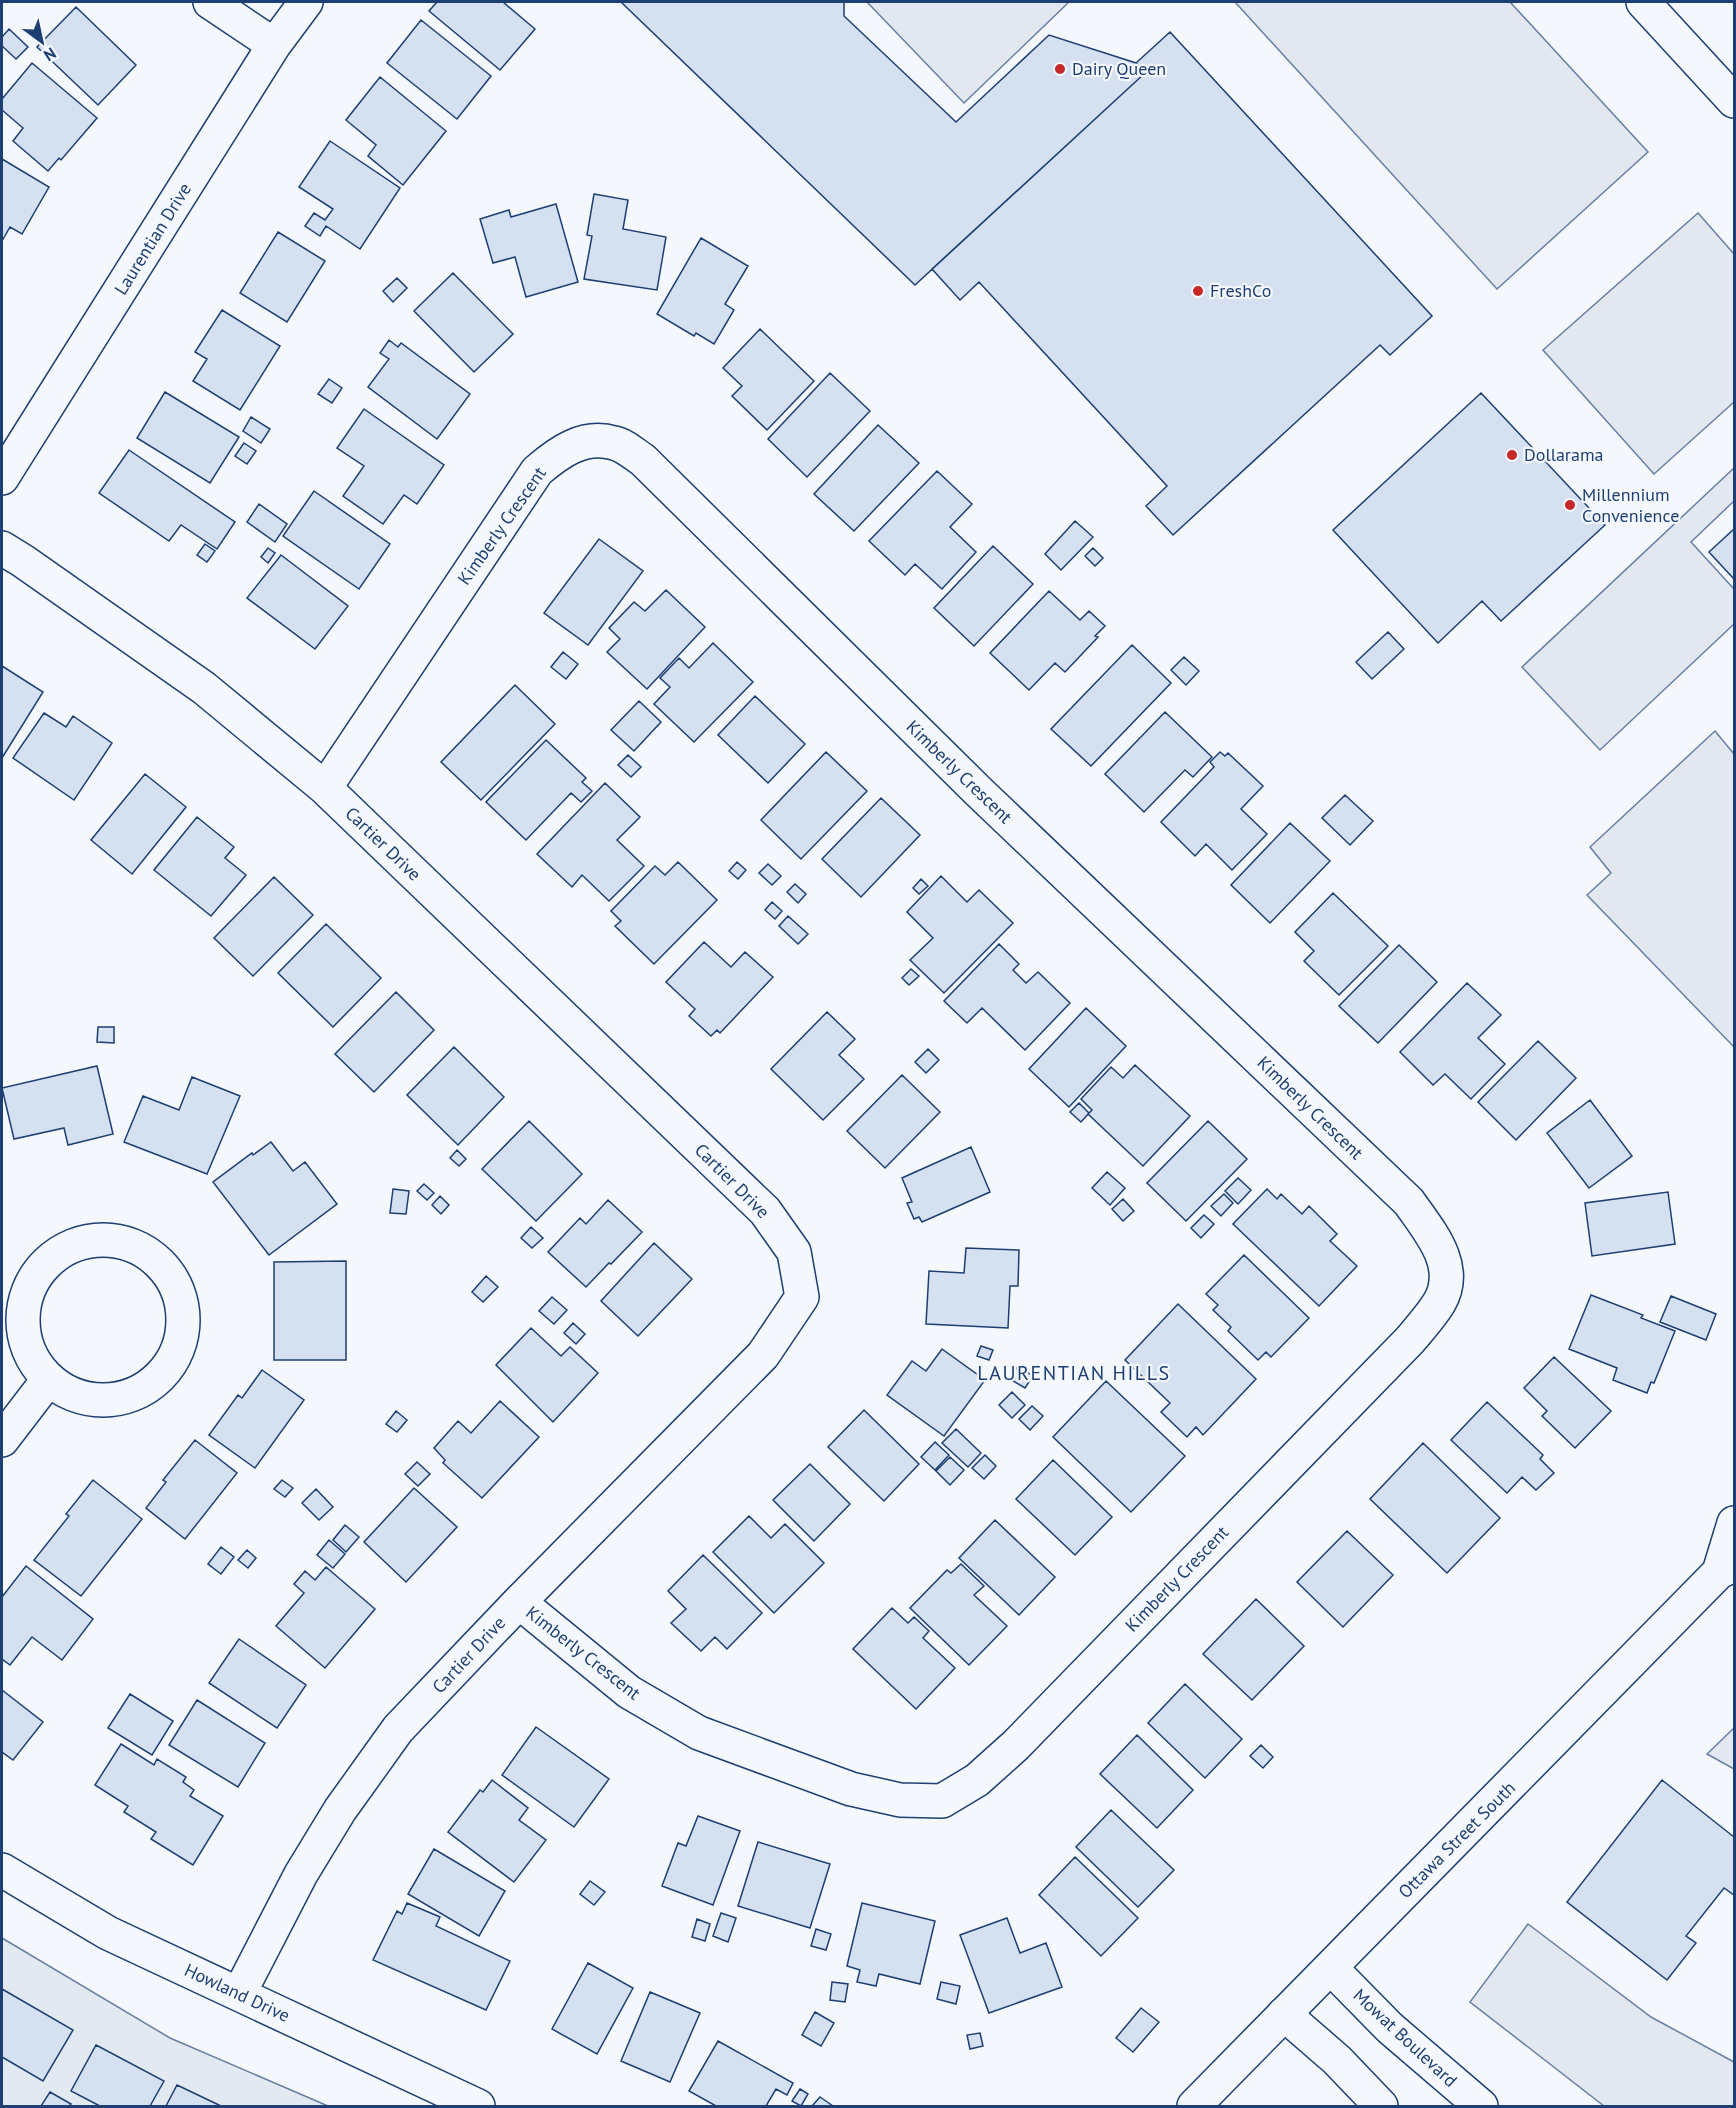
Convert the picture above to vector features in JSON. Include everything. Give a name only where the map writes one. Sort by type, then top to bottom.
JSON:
[{"type":"street","points":[[210,2],[274,45]]},
{"type":"street","name":"Laurentian Drive","points":[[2,478],[274,45],[306,2]]},
{"type":"street","points":[[1643,2],[1734,101]]},
{"type":"street","name":"Kimberly Crescent","points":[[325,788],[537,471],[556,455],[588,440],[615,443],[643,460],[978,791],[1408,1202],[1439,1246],[1448,1274],[1440,1301],[1410,1340],[1016,1745],[977,1780],[942,1801],[900,1800],[851,1789],[699,1733],[629,1692],[519,1602]]},
{"type":"street","name":"Cartier Drive","points":[[2,548],[204,688],[325,788],[765,1211],[794,1252],[802,1297],[764,1355],[519,1602],[398,1730],[340,1810],[301,1874],[239,1994]]},
{"type":"street","points":[[92,1239],[106,1239],[134,1245],[161,1262],[177,1286],[182,1300],[183,1328],[177,1354],[160,1377],[141,1391],[115,1400],[100,1401],[73,1395],[48,1380],[35,1364],[24,1338],[22,1310],[27,1290],[42,1266],[65,1248],[92,1239]]},
{"type":"street","points":[[2,1440],[48,1380]]},
{"type":"street","points":[[1727,1569],[1734,1522]]},
{"type":"street","name":"Ottawa Street South","points":[[1194,2106],[1727,1569]]},
{"type":"street","name":"Howland Drive","points":[[2,1870],[108,1933],[478,2106]]},
{"type":"street","name":"Mowat Boulevard","points":[[1331,1968],[1390,2028],[1481,2106]]},
{"type":"street","points":[[1284,2014],[1336,2060],[1382,2106]]},
{"type":"shaded area","points":[[867,2],[1069,2],[964,103]]},
{"type":"shaded area","points":[[1235,2],[1510,2],[1648,152],[1497,289]]},
{"type":"shaded area","points":[[1698,213],[1734,254],[1734,402],[1654,474],[1543,350]]},
{"type":"shaded area","points":[[1734,468],[1734,501],[1691,542],[1734,589],[1734,624],[1600,750],[1522,667]]},
{"type":"shaded area","points":[[1715,731],[1734,754],[1734,1047],[1587,895],[1611,873],[1590,847]]},
{"type":"shaded area","points":[[1734,1728],[1734,1769],[1707,1754]]},
{"type":"shaded area","points":[[1528,1924],[1651,2017],[1734,2062],[1734,2106],[1604,2106],[1470,2002]]},
{"type":"shaded area","points":[[2,1938],[170,2038],[328,2106],[2,2106]]},
{"type":"building","points":[[437,2],[503,2],[535,29],[500,70],[429,11]]},
{"type":"building","points":[[621,2],[844,2],[844,16],[956,122],[1049,35],[1136,63],[1145,73],[915,285]]},
{"type":"building","points":[[76,7],[136,65],[98,105],[37,47]]},
{"type":"building","points":[[421,20],[491,76],[457,119],[387,63]]},
{"type":"building","points":[[9,29],[28,47],[16,59],[2,46],[2,37]]},
{"type":"building","name":"FreshCo","points":[[1170,32],[1432,316],[1390,355],[1380,345],[1173,535],[1146,506],[1167,486],[979,282],[960,300],[932,269],[1145,73],[1136,63]]},
{"type":"building","points":[[32,63],[97,118],[61,160],[59,158],[48,171],[13,141],[23,128],[2,110],[2,99]]},
{"type":"building","points":[[380,77],[446,131],[403,185],[368,156],[376,145],[346,120]]},
{"type":"building","points":[[330,141],[400,188],[360,249],[326,226],[320,236],[305,226],[314,213],[325,220],[333,209],[299,187]]},
{"type":"building","points":[[2,159],[49,187],[22,234],[10,227],[2,241]]},
{"type":"building","points":[[594,194],[628,200],[623,229],[666,237],[657,290],[584,279],[592,236],[587,235]]},
{"type":"building","points":[[556,204],[578,282],[526,297],[515,257],[493,263],[480,219],[509,210],[511,217]]},
{"type":"building","points":[[278,232],[325,261],[287,322],[240,293]]},
{"type":"building","points":[[701,238],[748,266],[725,304],[734,310],[714,344],[696,333],[694,336],[657,314]]},
{"type":"building","points":[[453,273],[513,334],[474,372],[414,311]]},
{"type":"building","points":[[397,278],[407,288],[393,302],[383,291]]},
{"type":"building","points":[[222,310],[280,346],[240,410],[193,381],[207,359],[195,352]]},
{"type":"building","points":[[760,329],[814,381],[767,430],[732,396],[742,386],[723,368]]},
{"type":"building","points":[[389,340],[398,347],[401,343],[470,394],[437,439],[368,387],[389,359],[380,353]]},
{"type":"building","points":[[830,373],[870,411],[807,477],[768,439]]},
{"type":"building","points":[[329,379],[342,388],[332,403],[318,394]]},
{"type":"building","points":[[165,392],[239,437],[210,483],[137,438]]},
{"type":"building","points":[[1481,393],[1605,525],[1501,621],[1482,601],[1438,643],[1333,530]]},
{"type":"building","points":[[364,409],[444,465],[417,504],[404,495],[383,524],[343,496],[364,466],[337,448]]},
{"type":"building","points":[[251,417],[270,429],[261,443],[243,431]]},
{"type":"building","points":[[878,425],[919,463],[854,531],[814,494]]},
{"type":"building","points":[[244,443],[256,451],[247,464],[235,456]]},
{"type":"building","points":[[129,450],[235,522],[217,549],[181,525],[169,541],[99,493]]},
{"type":"building","points":[[937,471],[972,504],[950,527],[976,552],[942,589],[915,564],[905,575],[869,541]]},
{"type":"building","points":[[314,491],[390,544],[359,589],[283,536]]},
{"type":"building","points":[[259,504],[287,524],[275,542],[247,522]]},
{"type":"building","points":[[1075,521],[1093,537],[1061,570],[1045,554]]},
{"type":"building","points":[[1734,529],[1734,579],[1709,552]]},
{"type":"building","points":[[599,539],[643,571],[588,645],[544,613]]},
{"type":"building","points":[[205,544],[215,551],[207,562],[197,555]]},
{"type":"building","points":[[993,546],[1033,584],[974,646],[934,608]]},
{"type":"building","points":[[268,548],[275,553],[268,563],[261,557]]},
{"type":"building","points":[[1093,548],[1103,558],[1095,566],[1085,556]]},
{"type":"building","points":[[281,555],[348,606],[315,649],[247,598]]},
{"type":"building","points":[[666,590],[705,627],[647,689],[607,652],[620,639],[609,628],[634,602],[645,611]]},
{"type":"building","points":[[1049,591],[1080,620],[1089,611],[1105,626],[1095,636],[1098,637],[1065,672],[1055,663],[1029,690],[990,653]]},
{"type":"building","points":[[1388,632],[1404,649],[1372,679],[1356,662]]},
{"type":"building","points":[[713,643],[753,682],[694,742],[654,704],[670,687],[660,678],[679,658],[689,668]]},
{"type":"building","points":[[1132,645],[1171,683],[1091,766],[1051,729]]},
{"type":"building","points":[[563,652],[578,664],[566,679],[551,667]]},
{"type":"building","points":[[1184,657],[1199,671],[1186,685],[1171,670]]},
{"type":"building","points":[[2,666],[43,692],[2,758]]},
{"type":"building","points":[[515,685],[555,724],[481,800],[441,762]]},
{"type":"building","points":[[755,696],[805,744],[768,783],[718,735]]},
{"type":"building","points":[[639,701],[661,722],[634,751],[611,730]]},
{"type":"building","points":[[1165,712],[1212,757],[1193,777],[1185,770],[1144,812],[1105,774]]},
{"type":"building","points":[[44,713],[66,727],[73,716],[112,743],[74,800],[13,758]]},
{"type":"building","points":[[546,740],[586,778],[582,782],[592,791],[581,802],[571,793],[526,840],[486,802]]},
{"type":"building","points":[[826,752],[867,791],[801,859],[761,820]]},
{"type":"building","points":[[1220,752],[1225,756],[1228,753],[1263,786],[1241,809],[1267,834],[1232,870],[1206,844],[1195,856],[1161,822],[1214,767],[1210,762]]},
{"type":"building","points":[[628,755],[641,767],[631,777],[618,765]]},
{"type":"building","points":[[145,774],[186,807],[132,874],[91,840]]},
{"type":"building","points":[[605,783],[640,817],[617,840],[644,866],[609,901],[582,875],[572,887],[537,854]]},
{"type":"building","points":[[1345,795],[1373,821],[1350,845],[1322,818]]},
{"type":"building","points":[[881,798],[920,835],[861,897],[822,859]]},
{"type":"building","points":[[197,817],[234,847],[225,858],[246,875],[211,916],[154,870]]},
{"type":"building","points":[[1290,823],[1330,861],[1270,923],[1231,885]]},
{"type":"building","points":[[678,862],[717,900],[654,964],[615,926],[621,921],[611,911],[655,866],[665,875]]},
{"type":"building","points":[[737,862],[746,870],[738,879],[729,871]]},
{"type":"building","points":[[768,864],[781,876],[772,885],[759,873]]},
{"type":"building","points":[[941,876],[967,902],[979,890],[1013,923],[944,993],[910,960],[933,938],[907,912]]},
{"type":"building","points":[[274,877],[313,915],[253,976],[214,938]]},
{"type":"building","points":[[921,879],[928,886],[919,894],[913,888]]},
{"type":"building","points":[[795,884],[806,894],[798,903],[787,892]]},
{"type":"building","points":[[1333,893],[1388,946],[1339,995],[1304,961],[1314,951],[1295,932]]},
{"type":"building","points":[[772,902],[782,911],[775,919],[765,910]]},
{"type":"building","points":[[788,916],[808,934],[798,944],[779,926]]},
{"type":"building","points":[[326,924],[381,978],[333,1027],[278,973]]},
{"type":"building","points":[[704,942],[731,967],[745,952],[773,977],[720,1033],[717,1030],[711,1036],[689,1016],[695,1009],[666,982]]},
{"type":"building","points":[[999,944],[1019,964],[1013,970],[1026,983],[1038,972],[1070,1003],[1025,1050],[982,1008],[967,1023],[944,1001]]},
{"type":"building","points":[[1399,945],[1437,982],[1378,1043],[1339,1006]]},
{"type":"building","points":[[911,969],[919,976],[909,985],[902,978]]},
{"type":"building","points":[[1467,983],[1501,1015],[1478,1038],[1505,1064],[1471,1099],[1445,1074],[1433,1085],[1400,1052]]},
{"type":"building","points":[[396,992],[434,1030],[374,1092],[335,1054]]},
{"type":"building","points":[[1086,1008],[1126,1046],[1069,1107],[1029,1069]]},
{"type":"building","points":[[827,1012],[855,1039],[839,1055],[864,1079],[823,1120],[771,1069]]},
{"type":"building","points":[[98,1027],[114,1027],[114,1043],[97,1042]]},
{"type":"building","points":[[1538,1041],[1576,1078],[1516,1140],[1478,1102]]},
{"type":"building","points":[[454,1047],[504,1097],[458,1145],[407,1095]]},
{"type":"building","points":[[928,1049],[939,1060],[926,1073],[915,1062]]},
{"type":"building","points":[[1135,1065],[1190,1116],[1143,1166],[1088,1114],[1092,1110],[1081,1099],[1111,1067],[1123,1078]]},
{"type":"building","points":[[97,1066],[113,1134],[68,1145],[64,1128],[14,1139],[2,1088]]},
{"type":"building","points":[[902,1075],[940,1112],[885,1168],[847,1131]]},
{"type":"building","points":[[192,1077],[240,1096],[207,1174],[124,1142],[143,1096],[179,1110]]},
{"type":"building","points":[[1590,1100],[1632,1156],[1589,1188],[1547,1133]]},
{"type":"building","points":[[1079,1103],[1089,1113],[1081,1122],[1070,1112]]},
{"type":"building","points":[[529,1121],[582,1174],[536,1221],[482,1169]]},
{"type":"building","points":[[1208,1121],[1247,1159],[1186,1221],[1147,1183]]},
{"type":"building","points":[[271,1142],[293,1171],[305,1162],[337,1204],[269,1255],[213,1182]]},
{"type":"building","points":[[971,1147],[990,1192],[922,1222],[919,1217],[914,1219],[907,1203],[912,1202],[902,1178]]},
{"type":"building","points":[[457,1150],[466,1159],[459,1166],[450,1158]]},
{"type":"building","points":[[1107,1172],[1125,1188],[1110,1205],[1092,1188]]},
{"type":"building","points":[[1238,1178],[1251,1190],[1238,1204],[1225,1191]]},
{"type":"building","points":[[424,1184],[434,1193],[427,1200],[417,1191]]},
{"type":"building","points":[[393,1189],[409,1191],[406,1214],[390,1213]]},
{"type":"building","points":[[1267,1189],[1277,1199],[1281,1194],[1302,1214],[1309,1206],[1337,1234],[1330,1241],[1357,1266],[1319,1306],[1233,1224]]},
{"type":"building","points":[[1668,1192],[1675,1244],[1592,1256],[1585,1203]]},
{"type":"building","points":[[1224,1194],[1233,1203],[1221,1216],[1211,1206]]},
{"type":"building","points":[[440,1196],[449,1205],[441,1214],[432,1205]]},
{"type":"building","points":[[1123,1199],[1134,1211],[1123,1221],[1112,1209]]},
{"type":"building","points":[[608,1200],[642,1232],[586,1287],[548,1252],[580,1218],[586,1224]]},
{"type":"building","points":[[1204,1215],[1214,1224],[1201,1238],[1191,1228]]},
{"type":"building","points":[[531,1227],[543,1238],[532,1248],[521,1238]]},
{"type":"building","points":[[654,1243],[692,1279],[638,1336],[601,1301]]},
{"type":"building","points":[[966,1248],[1019,1250],[1018,1286],[1010,1286],[1008,1328],[926,1324],[929,1271],[964,1273]]},
{"type":"building","points":[[1244,1255],[1309,1318],[1271,1357],[1266,1352],[1258,1360],[1228,1331],[1231,1327],[1213,1310],[1218,1305],[1206,1294]]},
{"type":"building","points":[[346,1261],[346,1360],[274,1360],[274,1262]]},
{"type":"building","points":[[486,1276],[498,1287],[483,1302],[472,1292]]},
{"type":"building","points":[[1591,1295],[1643,1315],[1641,1318],[1675,1331],[1654,1383],[1651,1382],[1647,1393],[1613,1380],[1617,1368],[1569,1349]]},
{"type":"building","points":[[1671,1296],[1716,1314],[1706,1340],[1660,1322]]},
{"type":"building","points":[[552,1297],[567,1310],[554,1324],[539,1311]]},
{"type":"building","points":[[1178,1304],[1256,1379],[1203,1435],[1196,1427],[1187,1437],[1161,1412],[1170,1403],[1125,1360]]},
{"type":"building","points":[[573,1323],[585,1334],[576,1344],[564,1333]]},
{"type":"building","points":[[531,1328],[561,1356],[570,1347],[598,1373],[553,1422],[496,1365]]},
{"type":"building","points":[[981,1346],[993,1350],[989,1360],[977,1356]]},
{"type":"building","points":[[942,1349],[985,1380],[944,1436],[887,1395],[912,1361],[926,1371]]},
{"type":"building","points":[[1554,1357],[1611,1411],[1575,1448],[1542,1416],[1547,1411],[1524,1388]]},
{"type":"building","points":[[1018,1366],[1033,1376],[1025,1388],[1010,1379]]},
{"type":"building","points":[[262,1370],[304,1400],[255,1468],[209,1435],[238,1395],[242,1398]]},
{"type":"building","points":[[1106,1381],[1185,1456],[1131,1512],[1053,1437]]},
{"type":"building","points":[[1012,1392],[1025,1405],[1012,1418],[999,1405]]},
{"type":"building","points":[[500,1401],[539,1437],[482,1498],[443,1463],[445,1460],[434,1448],[458,1421],[471,1433]]},
{"type":"building","points":[[1487,1402],[1543,1455],[1540,1459],[1554,1473],[1536,1490],[1522,1477],[1507,1493],[1451,1440]]},
{"type":"building","points":[[1032,1406],[1043,1416],[1030,1430],[1019,1419]]},
{"type":"building","points":[[864,1410],[919,1464],[884,1501],[828,1447]]},
{"type":"building","points":[[396,1411],[407,1420],[397,1432],[386,1424]]},
{"type":"building","points":[[956,1429],[981,1453],[968,1467],[942,1443]]},
{"type":"building","points":[[195,1440],[237,1473],[185,1539],[146,1508],[166,1482],[163,1480]]},
{"type":"building","points":[[935,1442],[949,1455],[935,1470],[921,1457]]},
{"type":"building","points":[[1423,1443],[1500,1518],[1447,1573],[1370,1499]]},
{"type":"building","points":[[985,1455],[996,1466],[984,1479],[972,1468]]},
{"type":"building","points":[[950,1457],[964,1470],[950,1485],[936,1471]]},
{"type":"building","points":[[1053,1460],[1112,1517],[1075,1555],[1016,1499]]},
{"type":"building","points":[[417,1462],[430,1474],[418,1486],[405,1474]]},
{"type":"building","points":[[810,1464],[850,1504],[814,1541],[773,1500]]},
{"type":"building","points":[[93,1480],[142,1519],[81,1596],[34,1560],[69,1516],[66,1514]]},
{"type":"building","points":[[282,1480],[293,1488],[285,1497],[274,1489]]},
{"type":"building","points":[[414,1488],[457,1527],[406,1582],[364,1542]]},
{"type":"building","points":[[316,1489],[333,1507],[319,1520],[302,1503]]},
{"type":"building","points":[[749,1516],[771,1538],[785,1524],[824,1563],[774,1613],[713,1552]]},
{"type":"building","points":[[995,1520],[1055,1577],[1019,1615],[959,1558]]},
{"type":"building","points":[[345,1525],[359,1537],[346,1552],[333,1540]]},
{"type":"building","points":[[1347,1531],[1393,1575],[1343,1627],[1297,1582]]},
{"type":"building","points":[[329,1540],[345,1554],[333,1568],[317,1555]]},
{"type":"building","points":[[221,1547],[234,1557],[221,1574],[208,1564]]},
{"type":"building","points":[[247,1550],[256,1558],[248,1568],[238,1560]]},
{"type":"building","points":[[703,1555],[762,1613],[727,1649],[715,1637],[701,1651],[671,1623],[686,1609],[668,1591]]},
{"type":"building","points":[[961,1564],[984,1586],[974,1595],[1007,1626],[969,1665],[910,1608],[947,1570],[951,1573]]},
{"type":"building","points":[[26,1566],[93,1619],[62,1660],[32,1637],[10,1665],[2,1659],[2,1597]]},
{"type":"building","points":[[326,1567],[375,1609],[325,1668],[276,1626],[304,1593],[294,1584],[305,1571],[315,1580]]},
{"type":"building","points":[[1256,1599],[1304,1646],[1252,1700],[1203,1654]]},
{"type":"building","points":[[892,1608],[908,1623],[914,1617],[929,1631],[923,1638],[955,1668],[916,1709],[853,1649]]},
{"type":"building","points":[[239,1639],[306,1685],[277,1728],[209,1683]]},
{"type":"building","points":[[1185,1684],[1242,1739],[1205,1778],[1148,1723]]},
{"type":"building","points":[[2,1690],[43,1722],[13,1760],[2,1752]]},
{"type":"building","points":[[130,1694],[173,1721],[152,1755],[108,1728]]},
{"type":"building","points":[[197,1700],[265,1743],[238,1787],[169,1745]]},
{"type":"building","points":[[536,1727],[609,1779],[574,1827],[502,1775]]},
{"type":"building","points":[[1137,1735],[1193,1790],[1157,1828],[1100,1774]]},
{"type":"building","points":[[121,1744],[154,1765],[157,1759],[186,1777],[183,1782],[194,1790],[190,1796],[223,1816],[193,1865],[151,1839],[156,1832],[124,1812],[128,1806],[95,1785]]},
{"type":"building","points":[[1261,1745],[1273,1757],[1263,1768],[1250,1756]]},
{"type":"building","points":[[492,1780],[528,1808],[519,1820],[546,1840],[514,1882],[448,1832],[480,1790],[483,1792]]},
{"type":"building","points":[[1662,1780],[1734,1837],[1734,1895],[1724,1888],[1686,1936],[1696,1943],[1667,1980],[1567,1902]]},
{"type":"building","points":[[1111,1810],[1174,1870],[1138,1907],[1076,1847]]},
{"type":"building","points":[[698,1816],[740,1831],[713,1905],[662,1886],[678,1843],[686,1846]]},
{"type":"building","points":[[758,1842],[830,1864],[810,1928],[738,1906]]},
{"type":"building","points":[[434,1849],[505,1891],[479,1936],[408,1894]]},
{"type":"building","points":[[1075,1857],[1138,1918],[1101,1956],[1039,1895]]},
{"type":"building","points":[[590,1881],[605,1892],[594,1905],[580,1894]]},
{"type":"building","points":[[407,1903],[440,1917],[436,1926],[510,1961],[486,2010],[373,1960],[397,1911],[402,1914]]},
{"type":"building","points":[[862,1903],[935,1921],[920,1984],[879,1974],[876,1986],[857,1982],[860,1970],[847,1966]]},
{"type":"building","points":[[721,1913],[736,1918],[728,1942],[713,1936]]},
{"type":"building","points":[[1007,1918],[1020,1953],[1046,1943],[1062,1987],[989,2013],[960,1935]]},
{"type":"building","points":[[697,1919],[710,1924],[705,1941],[692,1937]]},
{"type":"building","points":[[816,1929],[831,1934],[826,1950],[811,1946]]},
{"type":"building","points":[[588,1963],[633,1988],[597,2054],[552,2029]]},
{"type":"building","points":[[832,1982],[848,1984],[845,2002],[830,2000]]},
{"type":"building","points":[[941,1982],[960,1986],[956,2004],[937,1999]]},
{"type":"building","points":[[2,1989],[73,2030],[43,2081],[2,2057]]},
{"type":"building","points":[[650,1992],[700,2013],[670,2082],[621,2061]]},
{"type":"building","points":[[1141,2008],[1159,2022],[1133,2052],[1116,2038]]},
{"type":"building","points":[[815,2012],[834,2023],[821,2046],[802,2035]]},
{"type":"building","points":[[980,2033],[983,2046],[970,2049],[967,2035]]},
{"type":"building","points":[[718,2041],[793,2083],[787,2095],[776,2089],[766,2106],[716,2106],[689,2091]]},
{"type":"building","points":[[96,2045],[164,2081],[150,2106],[97,2106],[71,2091]]},
{"type":"building","points":[[177,2085],[221,2106],[166,2106]]},
{"type":"building","points":[[800,2089],[808,2094],[801,2106],[792,2101]]},
{"type":"building","points":[[50,2092],[71,2104],[69,2106],[41,2106]]},
{"type":"building","points":[[820,2097],[833,2106],[812,2106]]},
{"type":"place","name":"Dairy Queen","points":[[1060,69]]},
{"type":"place","name":"FreshCo","points":[[1198,291]]},
{"type":"place","name":"Dollarama","points":[[1512,455]]},
{"type":"place","name":"Millennium Convenience","points":[[1570,505]]},
{"type":"district","name":"LAURENTIAN HILLS","points":[[1074,1373]]}]
